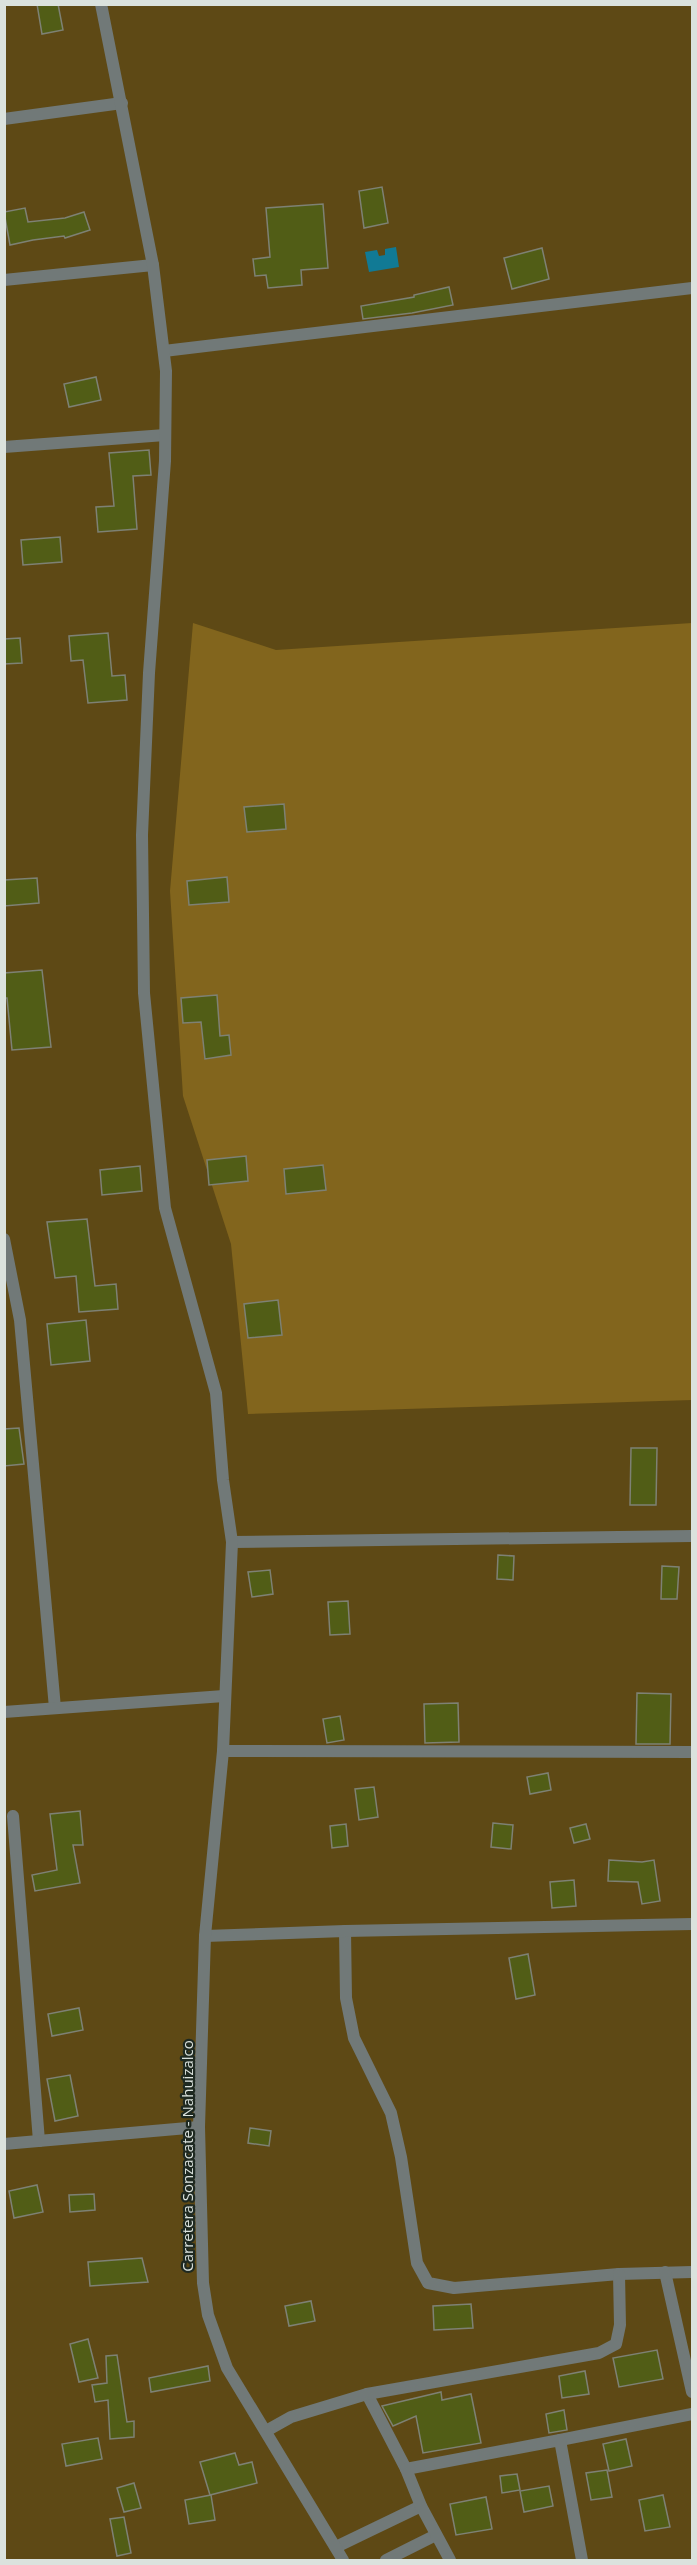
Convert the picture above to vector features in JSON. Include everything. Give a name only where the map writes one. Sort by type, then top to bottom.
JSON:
[{"type":"street","name":"Carretera Sonzacate - Nahuizalco","points":[[100,4],[122,103],[153,265],[164,351],[165,435],[149,673],[142,835],[144,993],[165,1208],[216,1394],[232,1542],[223,1751],[205,1936],[199,2127],[201,2251],[208,2315],[227,2368],[343,2560]]},
{"type":"street","points":[[4,119],[122,103]]},
{"type":"street","points":[[4,280],[153,265]]},
{"type":"street","points":[[164,351],[693,288]]},
{"type":"street","points":[[4,447],[165,435]]},
{"type":"street","points":[[4,1239],[20,1320],[55,1708]]},
{"type":"street","points":[[232,1542],[693,1536]]},
{"type":"street","points":[[4,1712],[224,1696]]},
{"type":"street","points":[[223,1751],[693,1752]]},
{"type":"street","points":[[13,1816],[39,2141]]},
{"type":"street","points":[[205,1936],[693,1924]]},
{"type":"street","points":[[345,1931],[346,1998],[354,2038],[391,2113],[401,2157],[417,2263],[428,2283],[454,2288],[619,2274],[693,2272]]},
{"type":"street","points":[[4,2144],[199,2127]]},
{"type":"street","points":[[665,2272],[693,2392]]},
{"type":"street","points":[[266,2430],[291,2417],[367,2394],[599,2353],[616,2344],[620,2325],[619,2274]]},
{"type":"street","points":[[367,2394],[450,2560]]},
{"type":"street","points":[[406,2469],[693,2414]]},
{"type":"street","points":[[560,2440],[582,2560]]},
{"type":"street","points":[[336,2547],[421,2506]]},
{"type":"street","points":[[386,2560],[436,2535]]},
{"type":"shaded area","points":[[5,5],[692,5],[692,2560],[5,2560]]},
{"type":"shaded area","points":[[193,623],[276,650],[692,623],[692,1400],[248,1414],[231,1244],[183,1096],[170,891]]},
{"type":"water","points":[[396,247],[399,267],[369,272],[365,252],[377,250],[379,256],[385,255],[385,249]]},
{"type":"building","points":[[37,4],[58,4],[63,30],[42,34]]},
{"type":"building","points":[[382,187],[388,223],[364,228],[359,191]]},
{"type":"building","points":[[323,204],[328,268],[301,270],[302,285],[268,288],[266,275],[255,276],[253,259],[270,257],[266,208]]},
{"type":"building","points":[[25,208],[28,222],[65,218],[84,212],[90,230],[65,238],[64,236],[10,245],[4,212]]},
{"type":"building","points":[[542,248],[549,279],[512,289],[504,258]]},
{"type":"building","points":[[449,287],[453,305],[363,319],[361,306],[414,297],[414,295]]},
{"type":"building","points":[[96,377],[101,400],[69,407],[64,384]]},
{"type":"building","points":[[149,450],[151,475],[133,476],[137,529],[98,532],[96,507],[114,506],[109,453]]},
{"type":"building","points":[[60,537],[62,562],[23,565],[21,540]]},
{"type":"building","points":[[108,633],[112,676],[125,675],[127,700],[88,703],[83,660],[71,661],[69,636]]},
{"type":"building","points":[[20,638],[22,663],[4,664],[4,639]]},
{"type":"building","points":[[284,804],[286,829],[247,832],[244,807]]},
{"type":"building","points":[[227,877],[229,902],[189,905],[187,881]]},
{"type":"building","points":[[37,878],[39,903],[4,906],[4,880]]},
{"type":"building","points":[[42,970],[51,1047],[12,1050],[7,998],[4,998],[4,973]]},
{"type":"building","points":[[217,995],[220,1036],[229,1035],[231,1055],[205,1059],[201,1022],[183,1023],[181,998]]},
{"type":"building","points":[[246,1156],[248,1181],[209,1185],[207,1160]]},
{"type":"building","points":[[323,1165],[326,1190],[286,1194],[284,1169]]},
{"type":"building","points":[[140,1166],[142,1191],[102,1195],[100,1170]]},
{"type":"building","points":[[87,1219],[95,1286],[116,1284],[118,1309],[79,1312],[76,1276],[55,1278],[47,1222]]},
{"type":"building","points":[[278,1300],[282,1335],[248,1338],[244,1304]]},
{"type":"building","points":[[86,1320],[90,1361],[51,1365],[47,1324]]},
{"type":"building","points":[[19,1428],[24,1464],[4,1466],[4,1429]]},
{"type":"building","points":[[631,1448],[657,1448],[656,1505],[630,1505]]},
{"type":"building","points":[[498,1555],[514,1556],[513,1580],[497,1579]]},
{"type":"building","points":[[662,1566],[679,1567],[677,1599],[661,1599]]},
{"type":"building","points":[[270,1570],[273,1594],[252,1597],[248,1572]]},
{"type":"building","points":[[348,1601],[350,1634],[330,1635],[328,1602]]},
{"type":"building","points":[[637,1693],[671,1694],[670,1744],[636,1744]]},
{"type":"building","points":[[458,1703],[459,1742],[425,1743],[424,1704]]},
{"type":"building","points":[[340,1716],[344,1740],[327,1743],[323,1719]]},
{"type":"building","points":[[548,1773],[551,1790],[530,1794],[527,1777]]},
{"type":"building","points":[[374,1787],[378,1817],[359,1820],[355,1789]]},
{"type":"building","points":[[80,1811],[83,1845],[73,1845],[80,1883],[35,1891],[32,1875],[57,1870],[50,1814]]},
{"type":"building","points":[[493,1823],[513,1825],[511,1849],[491,1847]]},
{"type":"building","points":[[346,1824],[348,1846],[332,1848],[330,1826]]},
{"type":"building","points":[[586,1824],[590,1839],[574,1843],[570,1828]]},
{"type":"building","points":[[609,1860],[642,1862],[654,1860],[660,1901],[642,1904],[638,1882],[608,1881]]},
{"type":"building","points":[[574,1880],[576,1906],[552,1908],[550,1882]]},
{"type":"building","points":[[528,1954],[535,1995],[516,1999],[509,1958]]},
{"type":"building","points":[[79,2008],[83,2030],[52,2036],[48,2014]]},
{"type":"building","points":[[70,2075],[78,2116],[55,2121],[47,2079]]},
{"type":"building","points":[[250,2128],[271,2131],[269,2146],[248,2143]]},
{"type":"building","points":[[37,2185],[43,2212],[14,2218],[9,2191]]},
{"type":"building","points":[[94,2194],[95,2210],[70,2212],[69,2195]]},
{"type":"building","points":[[142,2258],[148,2282],[90,2286],[88,2262]]},
{"type":"building","points":[[311,2301],[315,2321],[289,2326],[285,2306]]},
{"type":"building","points":[[471,2304],[473,2328],[434,2330],[433,2306]]},
{"type":"building","points":[[88,2339],[98,2378],[79,2382],[70,2344]]},
{"type":"building","points":[[657,2350],[663,2379],[619,2387],[613,2358]]},
{"type":"building","points":[[117,2355],[127,2422],[134,2421],[134,2437],[110,2439],[108,2400],[95,2402],[92,2385],[107,2383],[106,2356]]},
{"type":"building","points":[[208,2366],[210,2381],[151,2392],[149,2378]]},
{"type":"building","points":[[585,2371],[589,2394],[562,2398],[559,2376]]},
{"type":"building","points":[[441,2392],[442,2400],[471,2394],[481,2443],[423,2453],[416,2416],[393,2426],[382,2406]]},
{"type":"building","points":[[564,2410],[567,2430],[549,2433],[546,2414]]},
{"type":"building","points":[[98,2438],[102,2459],[66,2466],[62,2444]]},
{"type":"building","points":[[626,2439],[632,2466],[609,2471],[603,2444]]},
{"type":"building","points":[[235,2453],[239,2465],[252,2462],[257,2483],[210,2495],[200,2462]]},
{"type":"building","points":[[607,2470],[612,2497],[591,2500],[586,2473]]},
{"type":"building","points":[[517,2474],[520,2490],[502,2493],[500,2476]]},
{"type":"building","points":[[134,2483],[141,2508],[124,2512],[117,2488]]},
{"type":"building","points":[[549,2486],[553,2506],[524,2512],[520,2491]]},
{"type":"building","points":[[211,2495],[215,2520],[189,2524],[185,2500]]},
{"type":"building","points":[[663,2495],[670,2527],[645,2531],[639,2500]]},
{"type":"building","points":[[486,2497],[492,2529],[456,2535],[450,2504]]},
{"type":"building","points":[[124,2517],[131,2553],[117,2556],[110,2519]]}]
